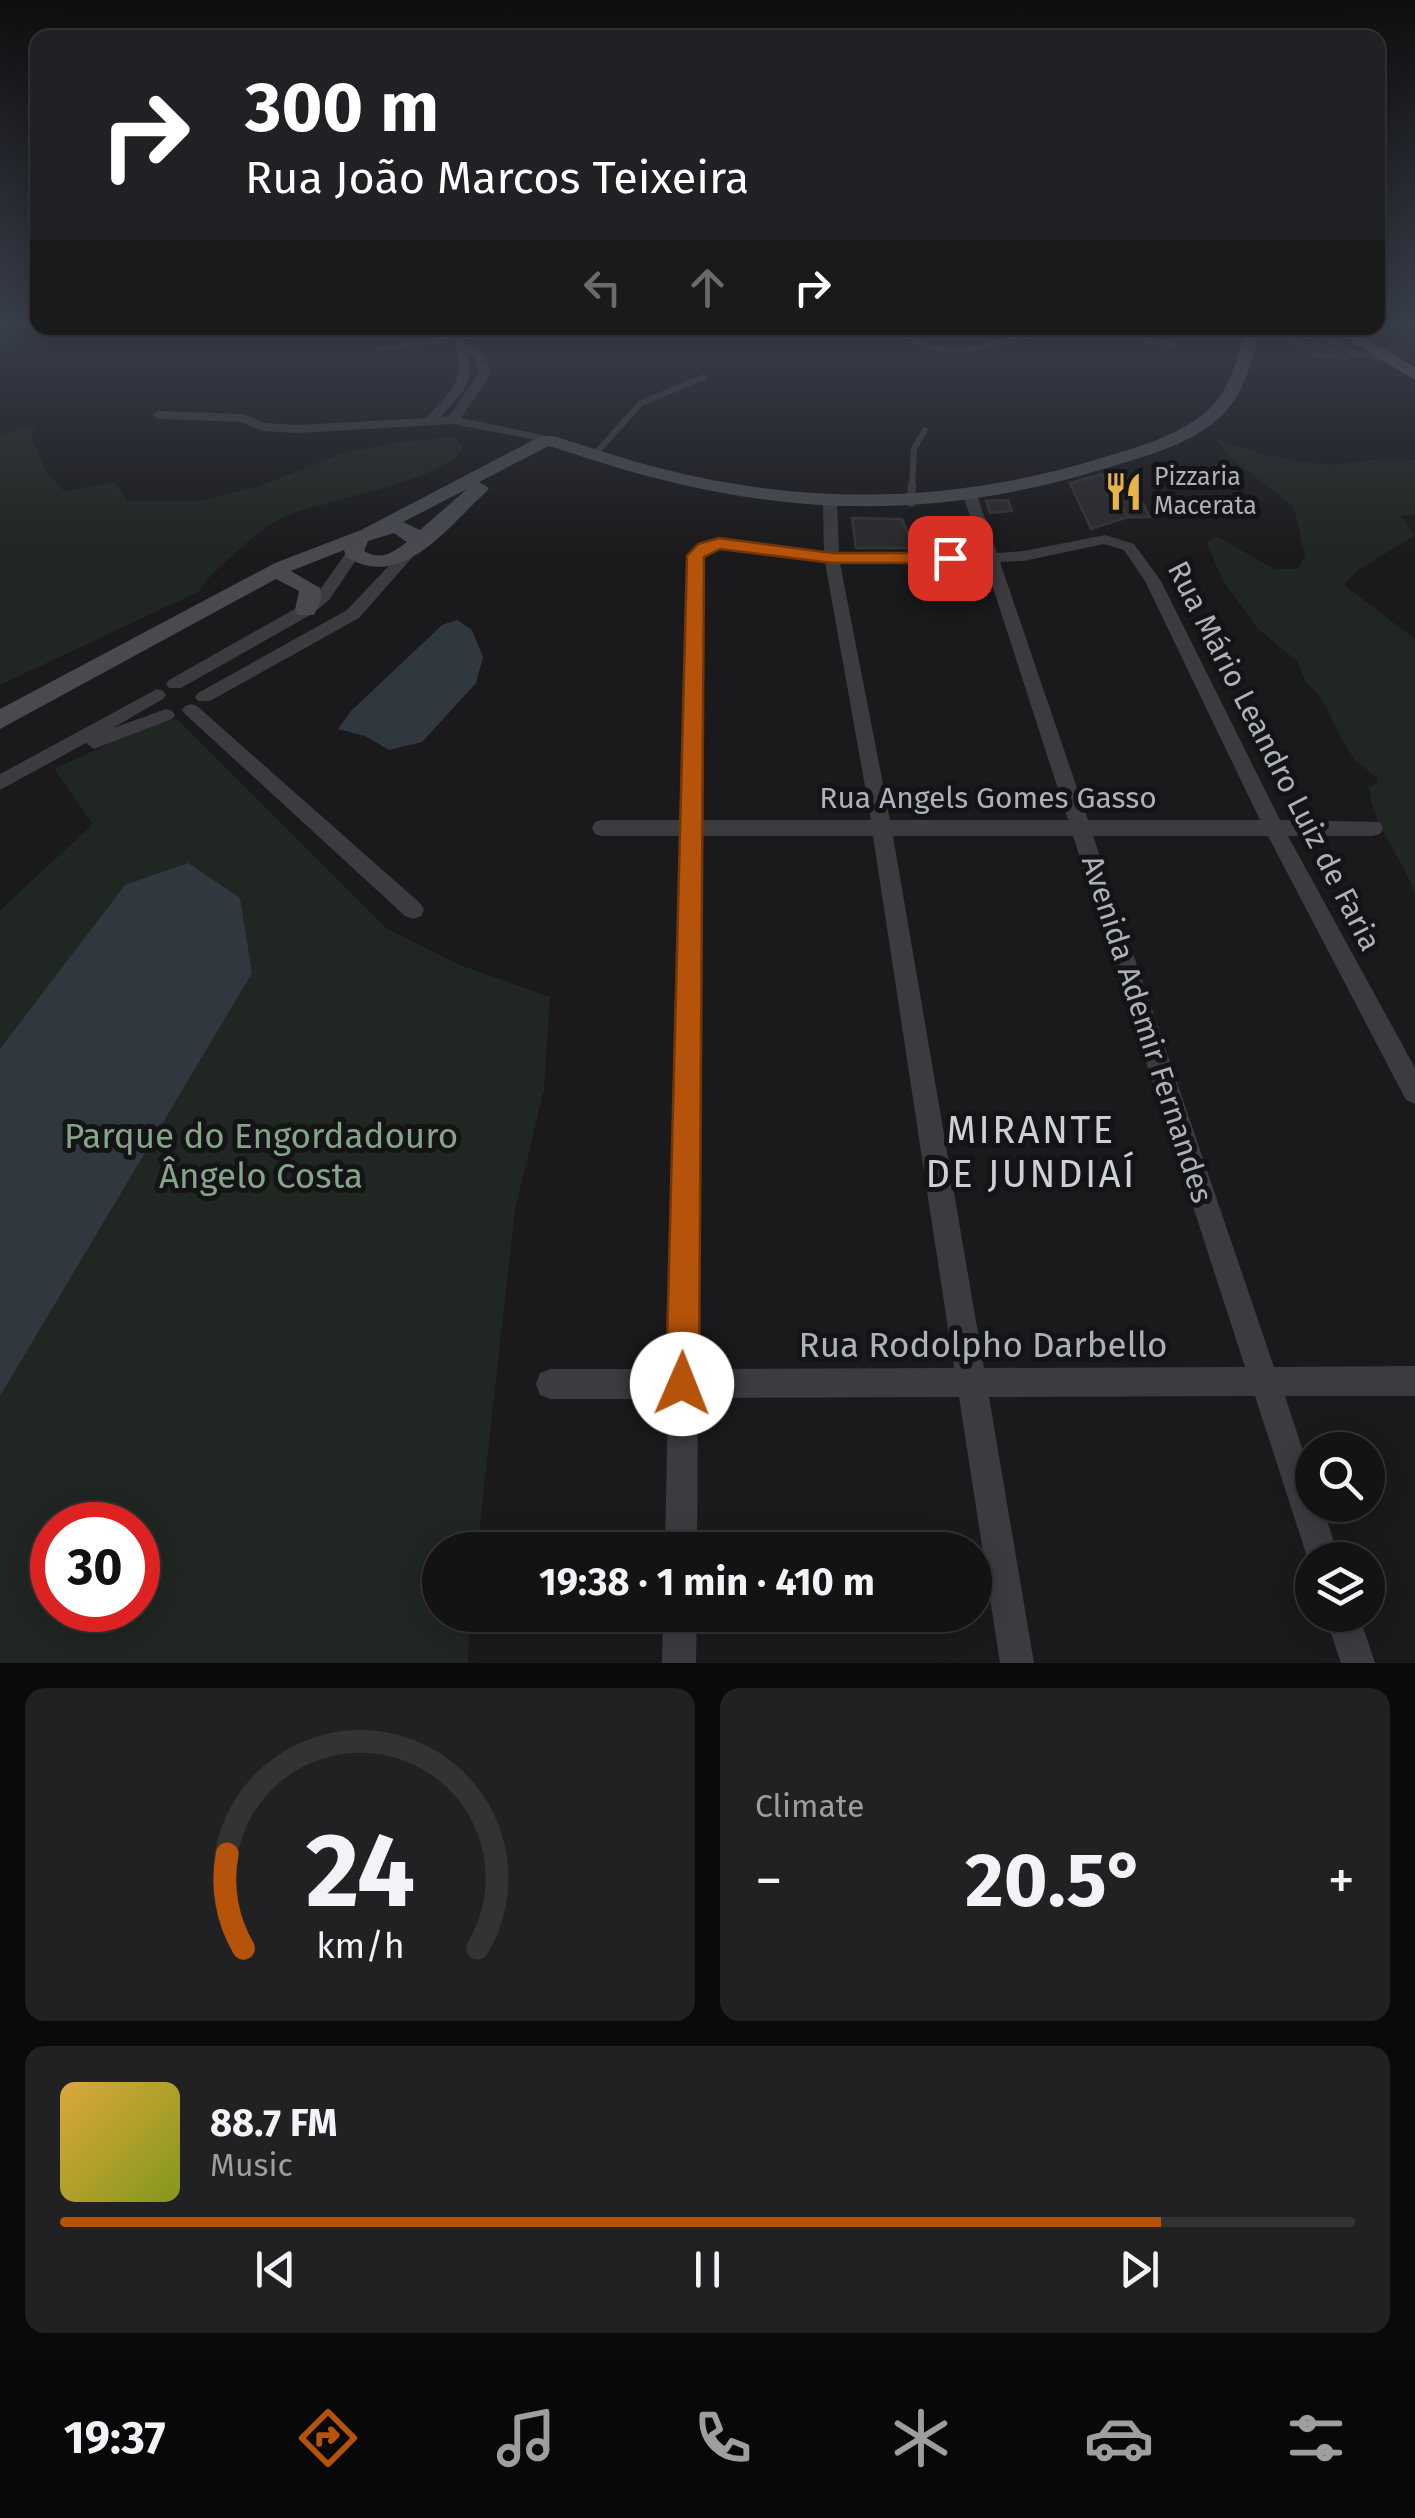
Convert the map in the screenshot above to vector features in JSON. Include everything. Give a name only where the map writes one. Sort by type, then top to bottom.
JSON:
[{"type":"street","points":[[431,420],[446,404]]},
{"type":"street","points":[[453,420],[464,404]]},
{"type":"street","points":[[158,415],[243,418],[263,427],[298,428],[453,420],[547,440],[660,474],[748,493],[830,502],[911,504],[971,498],[1085,470],[1180,435],[1222,404]]},
{"type":"street","points":[[0,783],[306,610],[324,597],[359,550],[547,440]]},
{"type":"street","points":[[31,766],[198,704],[353,614],[411,550],[503,465]]},
{"type":"street","name":"Avenida Ademir Fernandes","points":[[971,498],[1318,1542]]},
{"type":"street","points":[[830,502],[832,558],[882,828],[1017,1663]]},
{"type":"street","points":[[238,594],[359,550],[404,528],[412,532],[411,550]]},
{"type":"street","name":"Rua Mário Leandro Luiz de Faria","points":[[691,828],[694,568],[696,556],[704,548],[738,544],[832,558],[989,558],[1117,541],[1139,556],[1274,828],[1415,1092]]},
{"type":"street","points":[[0,720],[282,567],[359,550],[411,550]]},
{"type":"street","points":[[285,576],[309,588],[311,598],[301,622],[309,641]]},
{"type":"street","points":[[174,684],[194,682],[205,690],[198,704]]},
{"type":"street","points":[[157,695],[154,708],[166,716]]},
{"type":"street","points":[[198,704],[413,910]]},
{"type":"street","name":"Rua Angels Gomes Gasso","points":[[602,828],[1373,828]]},
{"type":"street","points":[[681,1532],[691,828]]},
{"type":"street","name":"Rua Rodolpho Darbello","points":[[551,1384],[1415,1382]]},
{"type":"street","points":[[680,1632],[680,1663]]},
{"type":"street","points":[[1348,1632],[1358,1663]]},
{"type":"lane","points":[[596,454],[638,404]]},
{"type":"lane","points":[[911,504],[914,448],[926,430]]},
{"type":"green space","points":[[36,427],[31,438],[46,471],[64,491],[115,482],[127,501],[199,501],[257,487],[341,454],[390,443],[453,437],[463,447],[452,459],[410,480],[278,520],[217,569],[200,591],[0,685],[0,437],[19,428]]},
{"type":"green space","points":[[1215,437],[1256,452],[1309,463],[1415,460],[1415,515],[1401,516],[1415,535],[1356,572],[1344,585],[1415,639],[1415,893],[1376,816],[1369,787],[1377,783],[1377,778],[1355,760],[1322,699],[1305,681],[1298,662],[1258,629],[1221,578],[1207,542],[1216,536],[1274,569],[1298,569],[1305,556],[1294,507],[1231,458]]},
{"type":"green space","name":"Parque do Engordadouro Ângelo Costa","points":[[177,719],[386,928],[460,965],[550,997],[544,1090],[515,1210],[479,1532],[422,1532],[422,1632],[469,1632],[468,1663],[0,1663],[0,910],[93,824],[54,769],[156,722]]},
{"type":"shaded area","points":[[457,620],[472,630],[483,657],[476,683],[422,742],[389,750],[365,736],[338,729],[350,712],[442,625]]},
{"type":"shaded area","points":[[188,863],[240,898],[252,973],[0,1396],[0,1049],[125,885]]},
{"type":"building","points":[[1102,474],[1128,517],[1091,529],[1070,483]]},
{"type":"building","name":"Pizzaria Macerata","points":[[1126,476],[1150,517],[1128,517],[1106,480]]},
{"type":"building","points":[[1008,500],[1012,511],[990,513],[986,501]]},
{"type":"building","points":[[852,518],[902,519],[914,548],[856,548]]},
{"type":"place","name":"Pizzaria Macerata","points":[[1124,491]]},
{"type":"district","name":"MIRANTE DE JUNDIAÍ","points":[[1031,1152]]},
{"type":"route","points":[[682,1384],[696,556],[704,548],[738,544],[832,558],[950,558]]}]
